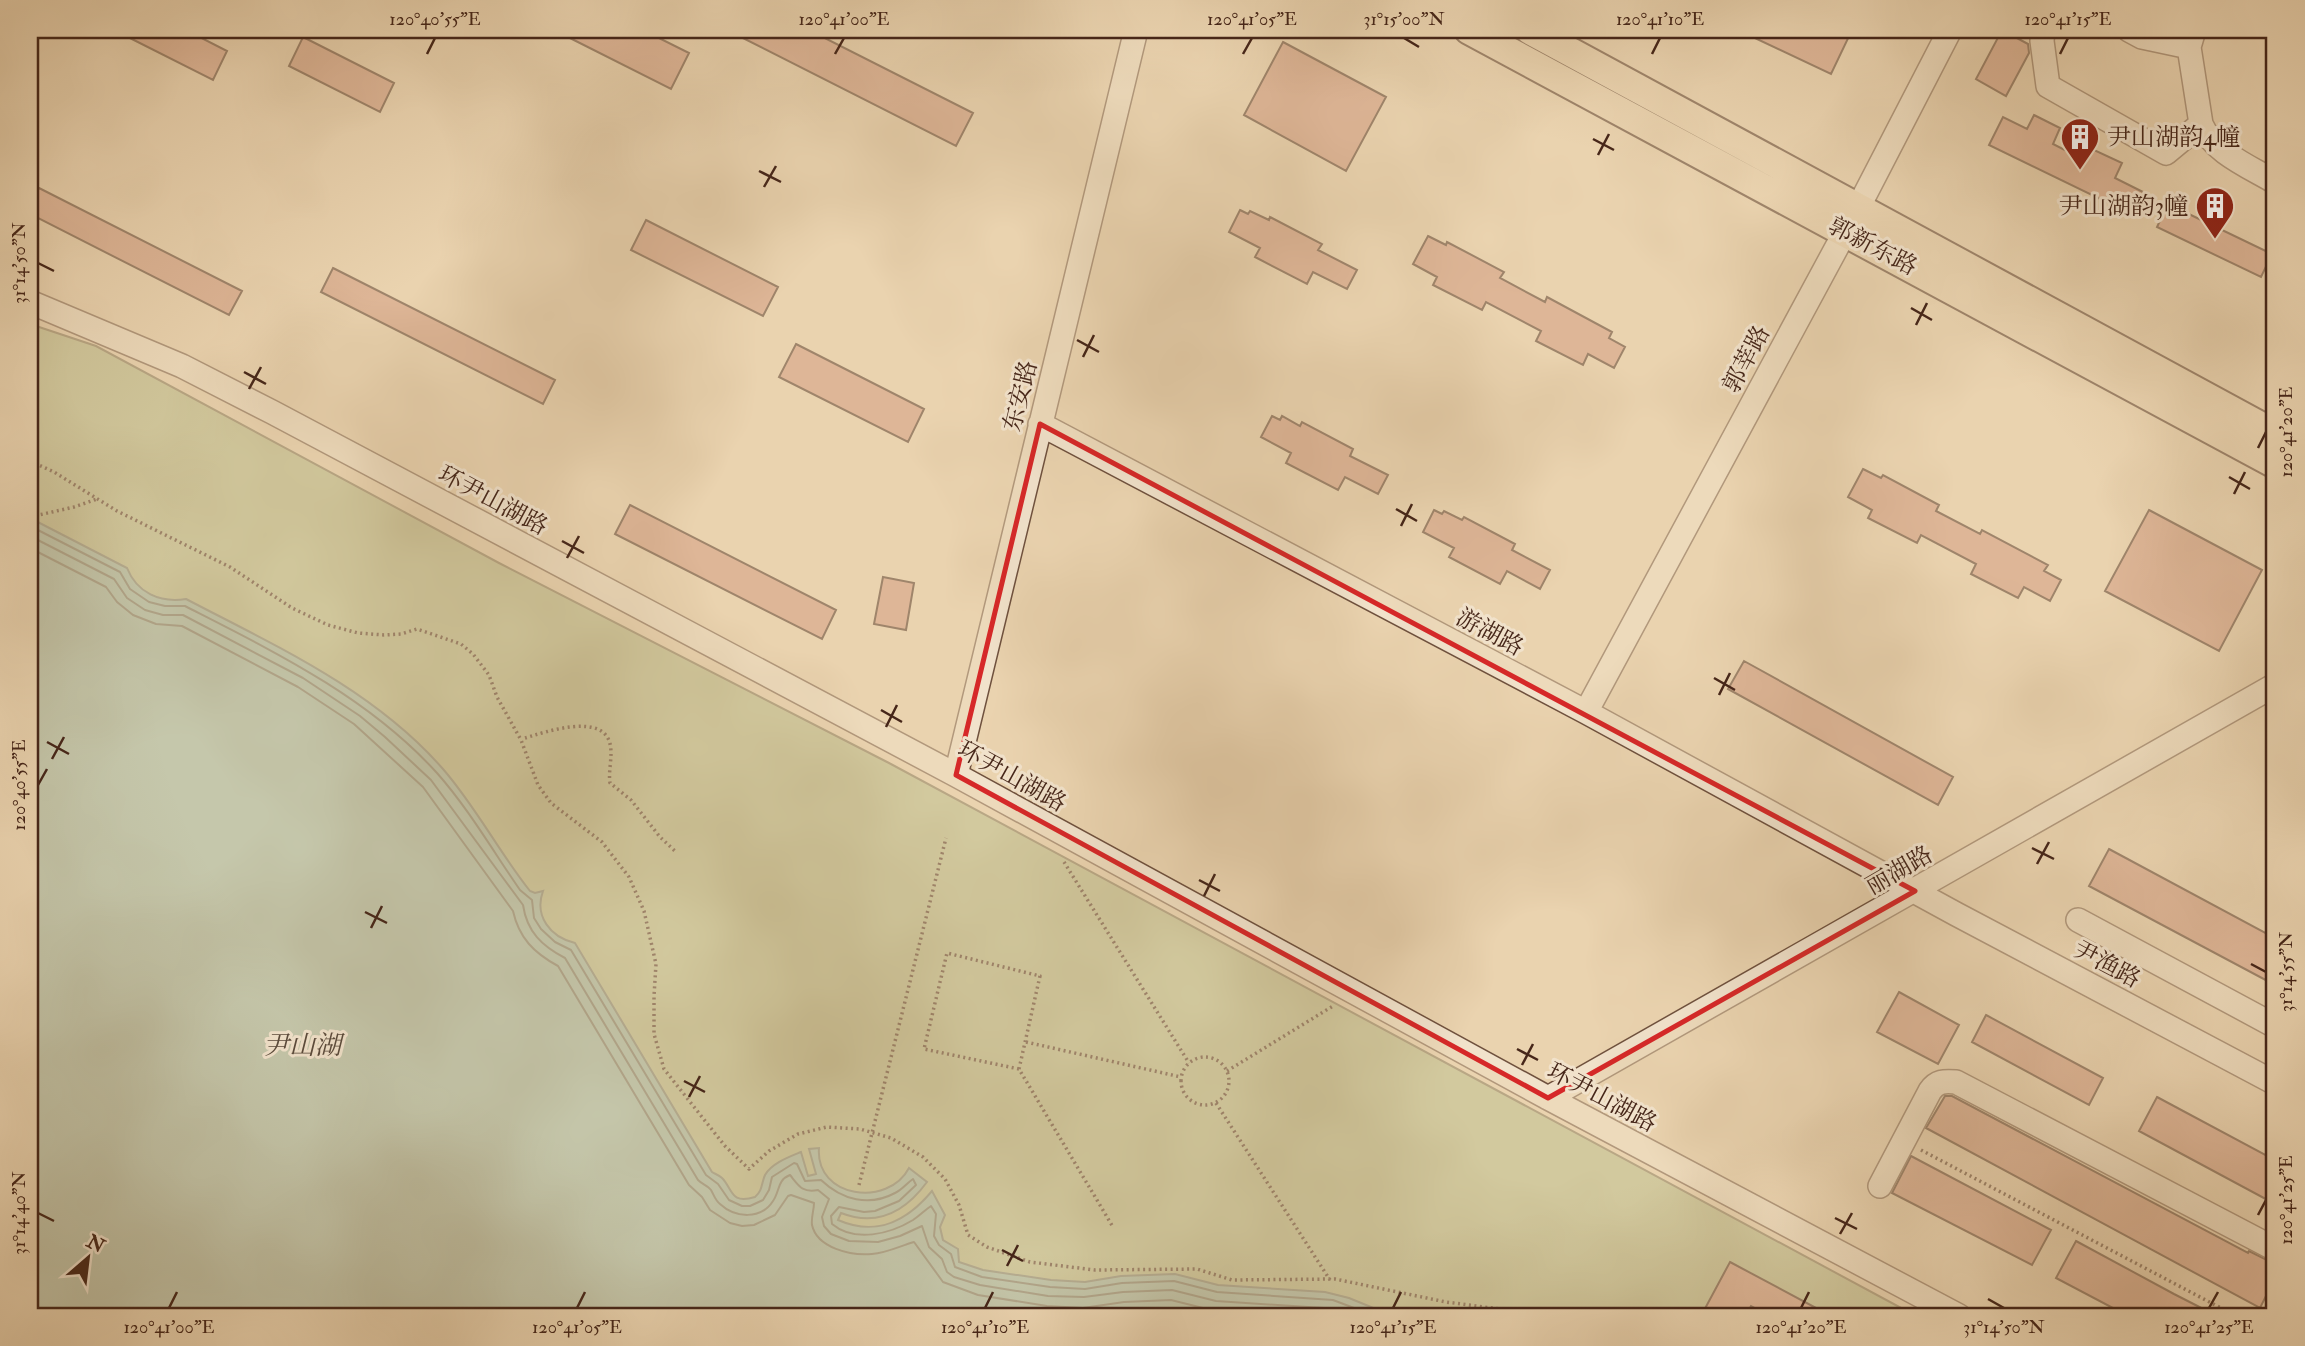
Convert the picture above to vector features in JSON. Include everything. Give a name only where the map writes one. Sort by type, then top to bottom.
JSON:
[{"type":"main road","name":"郭新东路","points":[[1469,30],[2275,434]]},
{"type":"main road","name":"郭新东路","points":[[1530,30],[1851,220],[2275,464]]},
{"type":"street","name":"东安路","points":[[956,775],[1136,30]]},
{"type":"street","name":"郭莘路","points":[[1586,712],[1851,220],[1950,30]]},
{"type":"street","points":[[2043,30],[2048,86],[2073,102],[2166,153],[2201,124]]},
{"type":"street","points":[[2129,30],[2142,37],[2191,38],[2201,124],[2205,133],[2231,157],[2275,182]]},
{"type":"street","name":"环尹山湖路","points":[[30,302],[181,366],[272,412],[956,775],[1548,1098],[1959,1316]]},
{"type":"street","name":"游湖路","points":[[1040,424],[1586,712],[1914,891]]},
{"type":"street","name":"丽湖路","points":[[1548,1098],[2275,685]]},
{"type":"street","name":"尹渔路","points":[[1914,891],[2275,1083]]},
{"type":"street","points":[[2078,920],[2275,1026]]},
{"type":"street","points":[[1880,1186],[1935,1085],[1941,1082],[1956,1083],[2275,1249]]},
{"type":"path","points":[[30,461],[54,472],[97,499],[230,567],[292,608],[328,625],[358,633],[384,635],[417,629],[461,644],[473,654],[489,675],[497,697],[521,740],[538,785],[551,803],[602,842],[629,877],[644,911],[656,964],[654,1034],[664,1069],[725,1146],[749,1169],[769,1151],[798,1134],[827,1127],[860,1129],[891,1138],[923,1157],[945,1179],[959,1205],[968,1234],[987,1247],[1030,1262],[1095,1270],[1197,1269],[1233,1280],[1329,1280],[1446,1302],[1552,1316]]},
{"type":"path","points":[[30,517],[97,499]]},
{"type":"path","points":[[525,737],[575,724],[595,728],[606,735],[610,743],[610,783],[631,800],[660,837],[676,852]]},
{"type":"path","points":[[859,1185],[946,838]]},
{"type":"path","points":[[1064,862],[1189,1063]]},
{"type":"path","points":[[1019,1069],[923,1049],[947,953],[1040,976],[1019,1069],[1113,1227]]},
{"type":"path","points":[[1227,1071],[1333,1006]]},
{"type":"path","points":[[1026,1042],[1181,1077]]},
{"type":"path","points":[[1202,1057],[1212,1058],[1221,1063],[1227,1071],[1230,1081],[1228,1091],[1216,1103],[1203,1106],[1193,1103],[1185,1096],[1181,1077],[1189,1063],[1202,1057]]},
{"type":"path","points":[[1216,1103],[1329,1280]]},
{"type":"path","points":[[1904,1141],[2236,1316]]},
{"type":"highlighted area","points":[[1040,424],[1915,891],[1548,1098],[956,775]]},
{"type":"shaded area","points":[[30,324],[96,346],[499,563],[889,763],[1916,1316],[30,1316]]},
{"type":"water","name":"尹山湖","points":[[30,518],[127,568],[143,590],[159,598],[186,599],[322,672],[355,693],[416,741],[455,784],[530,891],[543,891],[541,909],[546,924],[558,936],[575,943],[712,1172],[726,1182],[736,1197],[755,1197],[765,1175],[772,1167],[801,1152],[808,1176],[816,1174],[809,1149],[819,1148],[821,1165],[828,1178],[840,1187],[855,1192],[886,1189],[899,1181],[909,1168],[927,1182],[900,1209],[889,1214],[867,1218],[841,1213],[838,1220],[866,1227],[890,1223],[912,1211],[932,1191],[945,1215],[940,1227],[943,1240],[958,1249],[959,1262],[983,1270],[1085,1282],[1121,1276],[1175,1274],[1218,1285],[1325,1292],[1349,1298],[1393,1316],[30,1316]]},
{"type":"building","points":[[114,30],[186,30],[227,51],[213,80]]},
{"type":"building","points":[[554,30],[643,30],[689,53],[671,89]]},
{"type":"building","points":[[727,30],[809,30],[973,113],[956,146]]},
{"type":"building","points":[[1738,30],[1852,30],[1831,74]]},
{"type":"building","points":[[2002,30],[2028,44],[2029,53],[2006,96],[1976,79]]},
{"type":"building","points":[[303,37],[394,83],[380,112],[289,66]]},
{"type":"building","points":[[1283,42],[1386,97],[1346,171],[1244,115]]},
{"type":"building","name":"尹山湖韵4幢","points":[[2034,115],[2060,128],[2053,144],[2086,161],[2092,149],[2122,163],[2115,178],[2143,192],[2131,214],[1989,145],[2003,117],[2027,129]]},
{"type":"building","points":[[39,188],[242,291],[229,315],[30,214],[30,206]]},
{"type":"building","name":"尹山湖韵3幢","points":[[2168,204],[2272,254],[2261,277],[2157,227]]},
{"type":"building","points":[[1240,210],[1248,214],[1250,211],[1269,220],[1270,217],[1322,244],[1318,250],[1357,270],[1347,289],[1313,272],[1307,284],[1255,257],[1260,248],[1229,232]]},
{"type":"building","points":[[646,220],[778,287],[763,316],[631,250]]},
{"type":"building","points":[[1428,236],[1446,245],[1447,242],[1504,272],[1500,278],[1545,302],[1547,297],[1612,332],[1609,338],[1625,347],[1614,368],[1588,354],[1583,365],[1536,341],[1541,331],[1486,302],[1482,310],[1433,285],[1437,277],[1413,264]]},
{"type":"building","points":[[333,268],[555,380],[543,404],[321,292]]},
{"type":"building","points":[[796,344],[924,409],[908,442],[779,377]]},
{"type":"building","points":[[1272,416],[1280,420],[1282,416],[1300,426],[1302,422],[1353,449],[1350,456],[1388,475],[1378,494],[1345,477],[1338,490],[1286,463],[1291,453],[1261,437]]},
{"type":"building","points":[[1863,469],[1881,478],[1883,475],[1939,505],[1936,511],[1980,534],[1982,530],[2048,565],[2044,571],[2061,580],[2050,601],[2024,587],[2018,598],[1971,574],[1976,564],[1921,535],[1917,543],[1868,518],[1872,510],[1848,497]]},
{"type":"building","points":[[630,505],[836,610],[822,639],[615,534]]},
{"type":"building","points":[[1434,510],[1442,514],[1444,511],[1462,520],[1464,517],[1515,544],[1512,550],[1550,570],[1540,589],[1507,571],[1500,584],[1449,557],[1454,548],[1423,532]]},
{"type":"building","points":[[2149,510],[2262,570],[2219,651],[2105,591]]},
{"type":"building","points":[[883,577],[914,583],[906,630],[874,624]]},
{"type":"building","points":[[1744,661],[1953,777],[1938,805],[1728,689]]},
{"type":"building","points":[[2109,849],[2275,938],[2275,985],[2089,886]]},
{"type":"building","points":[[1899,992],[1959,1025],[1938,1064],[1877,1032]]},
{"type":"building","points":[[1986,1015],[2103,1078],[2089,1105],[1972,1042]]},
{"type":"building","points":[[1945,1096],[1952,1096],[2248,1253],[2249,1251],[2275,1264],[2275,1278],[2260,1308],[1926,1128]]},
{"type":"building","points":[[2157,1097],[2275,1160],[2275,1204],[2139,1131]]},
{"type":"building","points":[[1911,1156],[2051,1230],[2032,1265],[1892,1193]]},
{"type":"building","points":[[2076,1241],[2217,1316],[2128,1316],[2056,1278]]},
{"type":"building","points":[[1730,1262],[1831,1316],[1770,1316],[1751,1306],[1746,1316],[1701,1316]]},
{"type":"place","name":"尹山湖韵4幢","points":[[2080,171]]},
{"type":"place","name":"尹山湖韵3幢","points":[[2215,240]]}]
